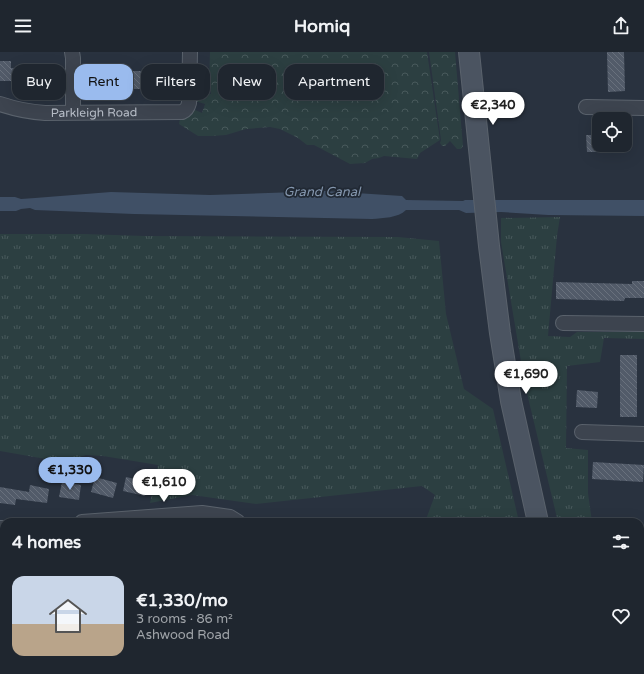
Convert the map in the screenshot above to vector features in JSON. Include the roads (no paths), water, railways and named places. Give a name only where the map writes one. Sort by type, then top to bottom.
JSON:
[{"type":"main road","points":[[469,52],[500,333],[511,401],[537,518]]},
{"type":"street","points":[[72,52],[72,112]]},
{"type":"street","name":"Parkleigh Road","points":[[0,104],[31,112],[182,112],[185,111],[189,103],[190,52]]},
{"type":"street","points":[[586,107],[644,108]]},
{"type":"street","points":[[563,323],[644,324]]},
{"type":"street","points":[[582,432],[644,434]]},
{"type":"street","points":[[135,518],[202,513],[232,518]]},
{"type":"water","name":"Grand Canal","points":[[325,191],[402,196],[406,200],[644,200],[644,216],[548,215],[501,212],[466,213],[459,210],[406,210],[399,215],[372,219],[134,214],[35,210],[30,208],[16,211],[0,211],[0,197],[15,197],[21,199],[111,192],[210,195]]}]
